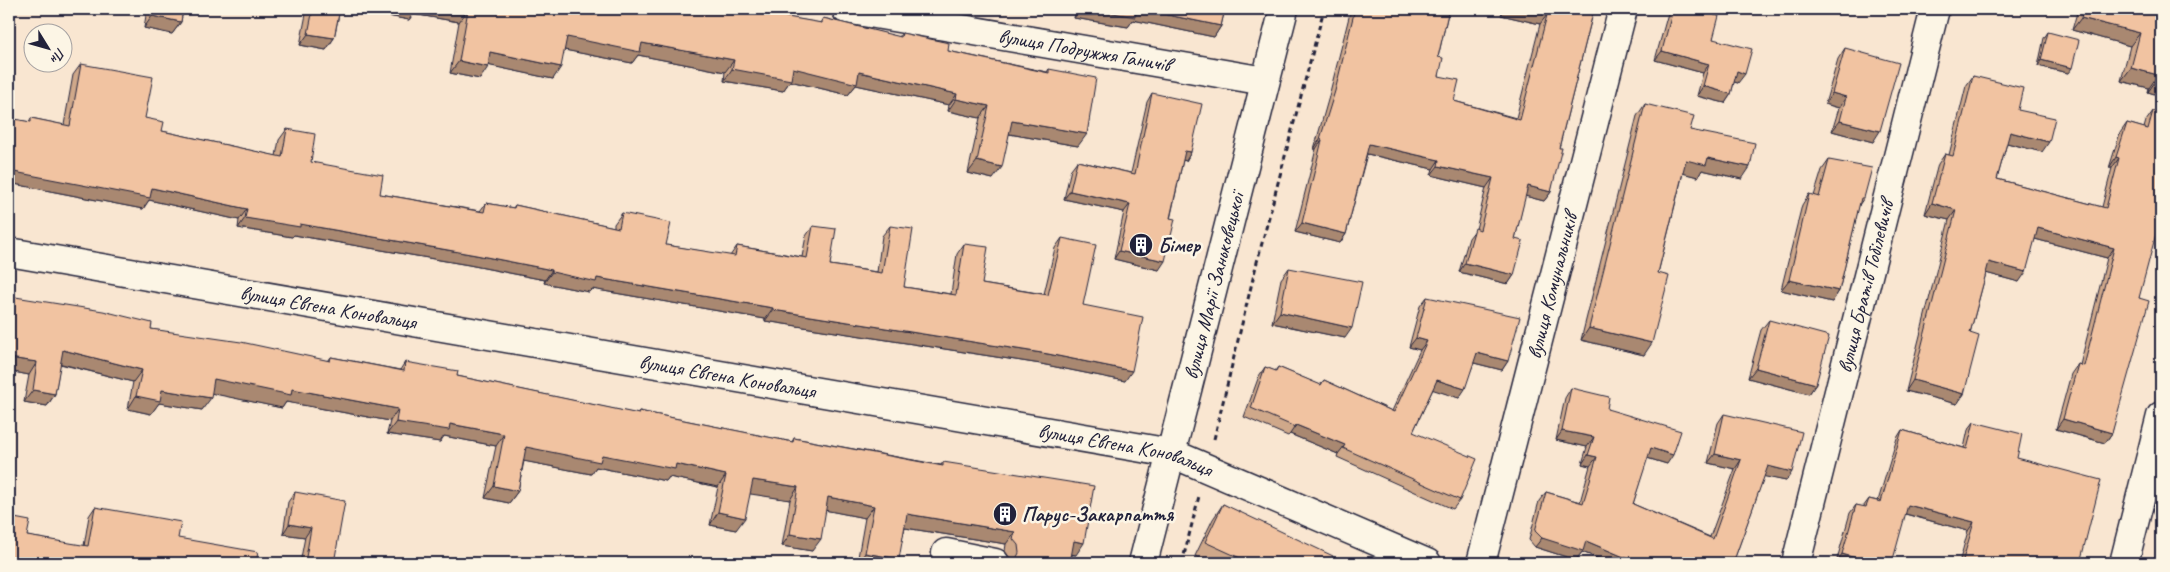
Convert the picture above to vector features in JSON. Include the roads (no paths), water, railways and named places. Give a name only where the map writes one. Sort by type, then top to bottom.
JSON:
[{"type":"street","name":"вулиця Подружжя Ганичів","points":[[846,9],[1265,81]]},
{"type":"street","name":"вулиця Марії Заньковецької","points":[[1143,563],[1284,9]]},
{"type":"street","name":"вулиця Комунальників","points":[[1481,563],[1623,9]]},
{"type":"street","name":"вулиця Братів Тобілевичів","points":[[1796,563],[1935,9]]},
{"type":"street","name":"вулиця Євгена Коновальця","points":[[9,252],[1171,453],[1426,563]]},
{"type":"street","points":[[2124,563],[2161,416]]},
{"type":"street","points":[[946,553],[996,563]]},
{"type":"place","name":"Бімер","points":[[1141,245]]},
{"type":"place","name":"Парус-Закарпаття","points":[[1005,514]]}]
